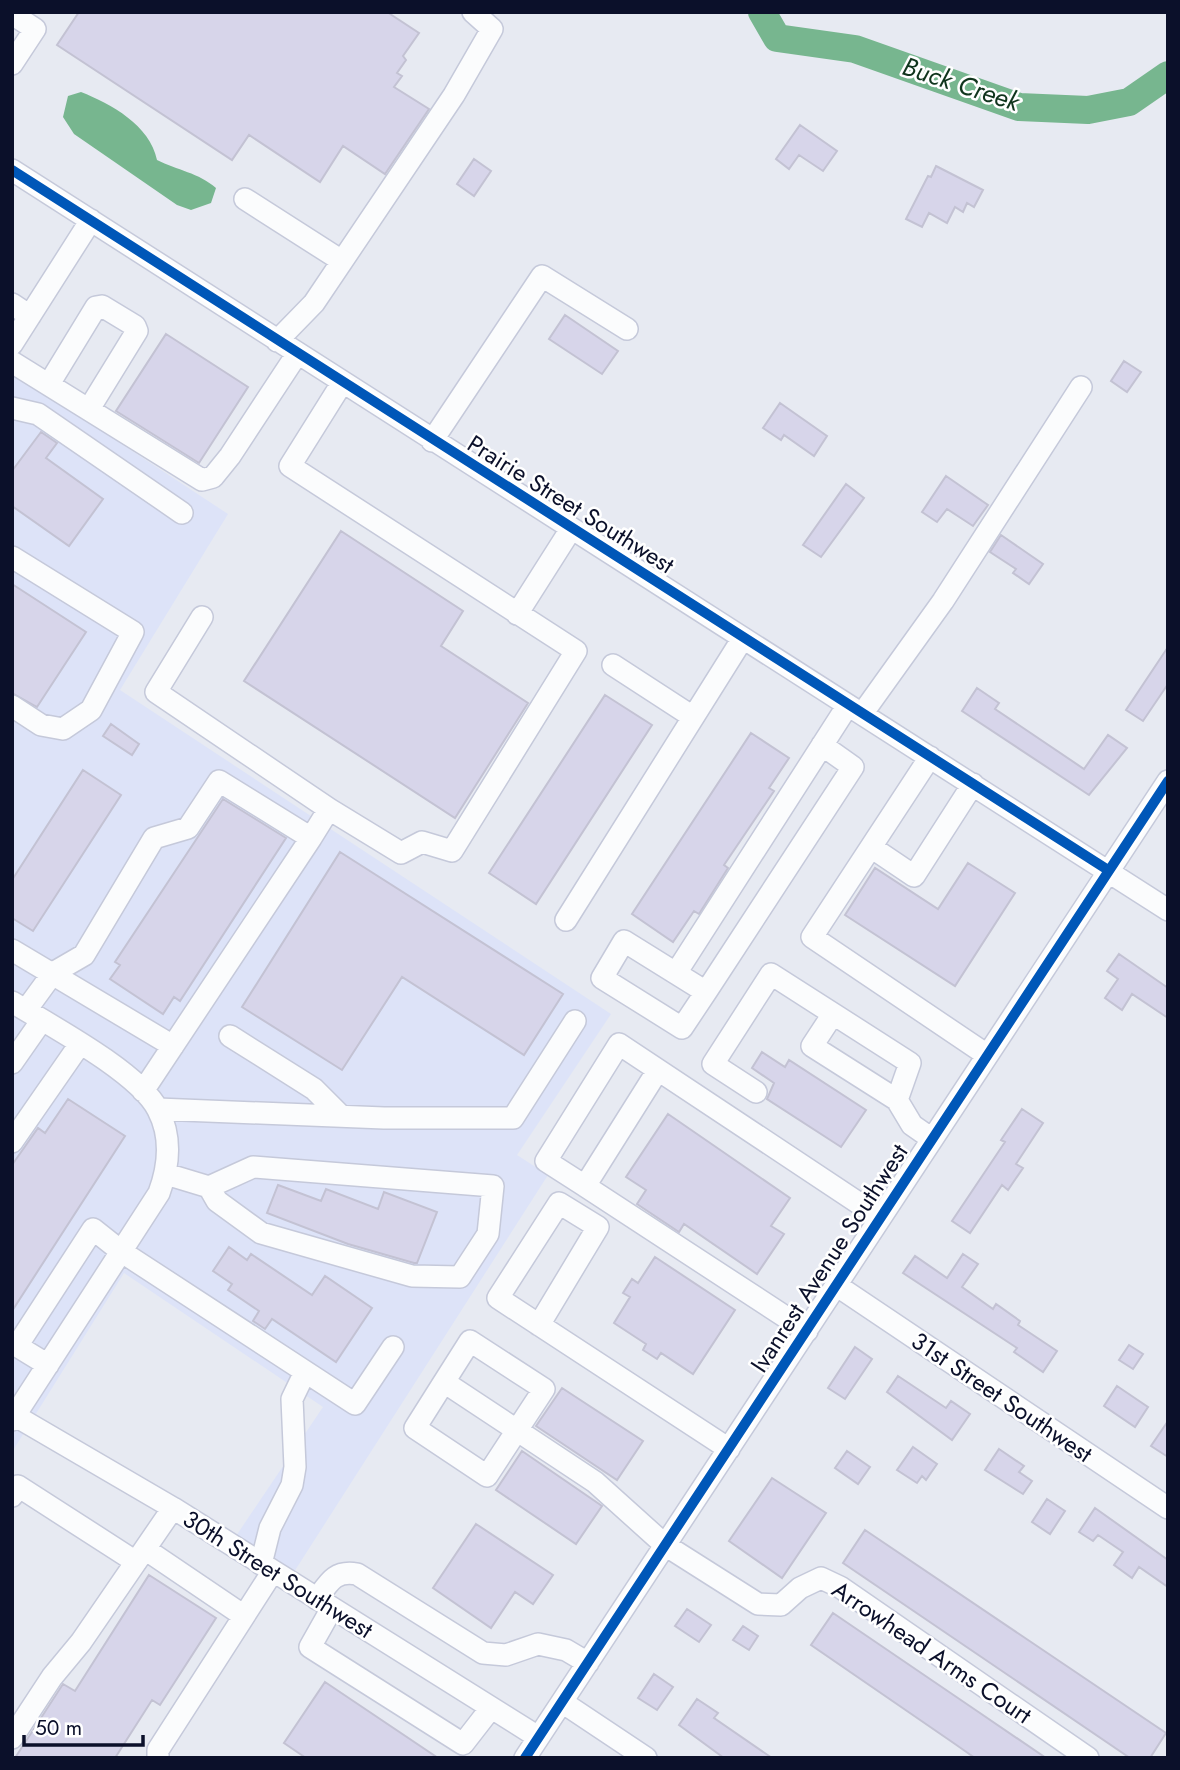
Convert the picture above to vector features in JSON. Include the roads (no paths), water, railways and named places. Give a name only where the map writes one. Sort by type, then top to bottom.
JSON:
[{"type":"street","points":[[277,341],[314,303],[454,95],[492,29],[473,12]]},
{"type":"street","points":[[12,14],[35,29],[12,64]]},
{"type":"street","name":"Prairie Street Southwest","points":[[12,170],[1168,910]]},
{"type":"street","points":[[245,199],[342,261]]},
{"type":"street","points":[[12,344],[91,220]]},
{"type":"street","points":[[432,440],[542,276],[627,328]]},
{"type":"street","points":[[12,304],[30,316]]},
{"type":"street","points":[[49,384],[96,307],[102,306],[135,326],[137,331],[89,409]]},
{"type":"street","points":[[12,362],[202,480],[213,477],[230,456],[297,354]]},
{"type":"street","points":[[202,617],[156,692],[328,809],[401,853],[422,842],[452,850],[576,651],[290,466],[342,383]]},
{"type":"street","points":[[676,973],[822,746],[943,601],[1081,387]]},
{"type":"street","points":[[12,408],[38,414],[182,513]]},
{"type":"street","points":[[517,614],[571,529]]},
{"type":"street","points":[[12,557],[134,632],[91,710],[63,729],[41,725],[12,706]]},
{"type":"street","points":[[566,920],[743,638]]},
{"type":"street","points":[[613,665],[693,717]]},
{"type":"street","points":[[706,992],[624,941],[601,978],[682,1028],[706,992],[853,767],[822,746]]},
{"type":"street","points":[[930,758],[812,937],[987,1055]]},
{"type":"street","points":[[12,1063],[27,1011],[53,972],[84,956],[154,838],[188,828],[219,781],[311,838]]},
{"type":"street","name":"Ivanrest Avenue Southwest","points":[[525,1758],[1168,781]]},
{"type":"street","points":[[871,847],[914,876],[973,784]]},
{"type":"street","points":[[143,1091],[328,809]]},
{"type":"street","points":[[12,950],[53,972],[173,1046]]},
{"type":"street","points":[[756,1092],[713,1064],[771,974],[910,1063],[897,1100]]},
{"type":"street","points":[[13,1416],[159,1194],[168,1158],[165,1131],[158,1109],[143,1091],[80,1044],[27,1011]]},
{"type":"street","points":[[832,1014],[812,1046],[897,1100],[912,1125],[932,1139]]},
{"type":"street","points":[[158,1109],[513,1118],[575,1021]]},
{"type":"street","points":[[230,1037],[314,1089],[340,1115]]},
{"type":"street","points":[[12,1142],[80,1044]]},
{"type":"street","points":[[807,1331],[546,1161],[619,1044],[880,1218]]},
{"type":"street","points":[[585,1186],[658,1070]]},
{"type":"street","points":[[166,1174],[209,1187],[253,1167],[493,1186],[488,1234],[460,1278],[412,1276],[261,1233],[217,1200],[209,1187]]},
{"type":"street","points":[[539,1325],[598,1227],[559,1203],[498,1298],[539,1325],[729,1449]]},
{"type":"street","points":[[48,1366],[15,1345],[93,1229],[122,1252],[355,1405],[393,1347]]},
{"type":"street","name":"31st Street Southwest","points":[[836,1285],[1168,1508]]},
{"type":"street","points":[[470,1341],[544,1389],[487,1476],[415,1428],[444,1382],[470,1341]]},
{"type":"street","points":[[158,1758],[158,1749],[244,1616],[267,1567],[270,1528],[292,1485],[295,1467],[292,1399],[306,1372]]},
{"type":"street","points":[[444,1382],[595,1482],[665,1545]]},
{"type":"street","name":"30th Street Southwest","points":[[13,1416],[173,1508],[538,1737]]},
{"type":"street","points":[[12,1496],[18,1486],[244,1616]]},
{"type":"street","points":[[12,1738],[52,1677],[81,1642],[173,1508]]},
{"type":"street","name":"Arrowhead Arms Court","points":[[665,1545],[758,1604],[780,1605],[800,1587],[821,1578],[840,1587],[1088,1758]]},
{"type":"street","points":[[491,1708],[463,1744],[310,1647],[332,1578],[343,1572],[356,1574],[483,1653],[506,1656],[538,1644],[566,1650],[587,1663]]},
{"type":"street","points":[[562,1702],[646,1758]]},
{"type":"waterway","name":"Buck Creek","points":[[762,12],[777,38],[855,49],[1019,107],[1088,110],[1129,102],[1168,75]]}]
